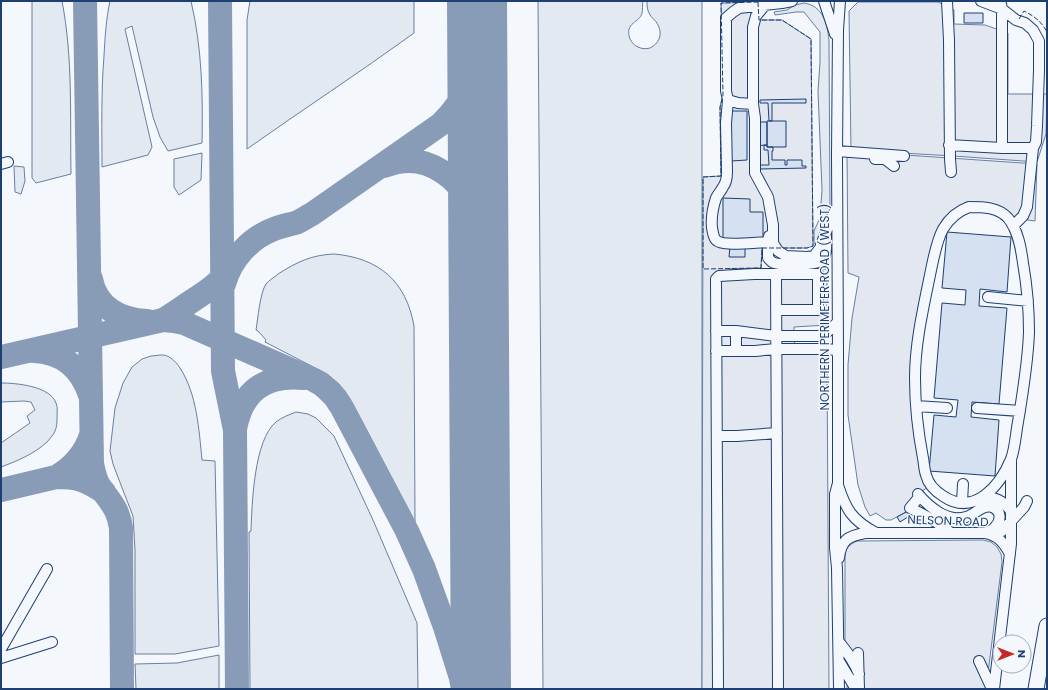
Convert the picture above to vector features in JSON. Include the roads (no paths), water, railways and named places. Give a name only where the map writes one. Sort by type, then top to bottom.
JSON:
[{"type":"highway","points":[[1036,689],[1047,626]]},
{"type":"street","points":[[768,242],[729,244],[719,242],[715,239],[711,222],[713,208],[717,196],[723,187],[727,172],[726,110],[728,100],[726,91],[726,18],[739,8],[792,1]]},
{"type":"street","name":"NORTHERN PERIMETER ROAD (WEST)","points":[[824,1],[835,32],[837,46]]},
{"type":"street","name":"NORTHERN PERIMETER ROAD (WEST)","points":[[837,568],[835,548],[835,494],[838,483],[837,46],[840,1]]},
{"type":"street","points":[[946,1],[949,40],[949,145],[951,172]]},
{"type":"street","points":[[981,1],[1001,5],[1016,20],[1025,23],[1033,30],[1039,41],[1038,126],[1036,142],[1033,148],[1026,207],[1022,216],[1013,226]]},
{"type":"street","points":[[765,5],[756,16],[753,27],[755,173],[768,197],[773,227],[773,243],[778,251],[786,256],[814,256],[820,248],[837,207]]},
{"type":"street","points":[[1001,5],[1002,148]]},
{"type":"street","points":[[728,100],[738,103],[753,104]]},
{"type":"street","points":[[949,145],[1033,148]]},
{"type":"street","points":[[837,155],[904,156]]},
{"type":"street","points":[[837,155],[885,159],[894,166]]},
{"type":"street","points":[[993,689],[1010,554],[1012,457],[1026,376],[1029,333],[1028,301],[1023,259],[1017,233],[1013,226],[1003,214],[997,211],[990,208],[969,207],[960,210],[952,217],[940,235],[923,308],[916,351],[915,378],[920,444],[926,476],[931,485],[946,498],[954,501],[968,502],[982,497],[1000,480],[1012,457]]},
{"type":"street","points":[[773,227],[768,242],[768,258],[777,264],[807,264],[820,261],[826,252],[826,233]]},
{"type":"street","points":[[776,274],[778,689]]},
{"type":"street","points":[[718,689],[716,279],[719,276],[818,274],[818,310],[776,310]]},
{"type":"street","points":[[988,297],[1028,301]]},
{"type":"street","points":[[716,331],[736,331],[776,336],[819,336],[827,332],[838,322]]},
{"type":"street","points":[[736,331],[736,351]]},
{"type":"street","points":[[754,333],[755,351]]},
{"type":"street","points":[[716,351],[823,348],[838,350]]},
{"type":"street","points":[[916,406],[947,408]]},
{"type":"street","points":[[977,408],[1020,412]]},
{"type":"street","points":[[717,436],[776,433]]},
{"type":"street","points":[[838,483],[843,499],[851,514],[876,533]]},
{"type":"street","points":[[962,502],[963,484]]},
{"type":"street","points":[[951,533],[931,518],[910,508],[919,495],[936,511],[950,517],[966,517],[986,506],[994,508],[999,513],[999,522],[996,527],[985,533]]},
{"type":"street","points":[[982,497],[997,499],[1004,502],[1011,516]]},
{"type":"street","points":[[985,533],[1002,531],[1011,516],[1024,507],[1027,500]]},
{"type":"street","name":"NELSON ROAD","points":[[837,568],[841,546],[850,537],[865,533],[985,533],[999,538],[1006,545],[1010,554]]},
{"type":"street","points":[[837,568],[839,689]]},
{"type":"street","points":[[1,649],[47,569]]},
{"type":"street","points":[[1,658],[52,642]]},
{"type":"street","points":[[839,642],[852,658],[854,689]]},
{"type":"street","points":[[849,689],[854,676],[858,653]]},
{"type":"street","points":[[839,661],[854,676],[859,689]]},
{"type":"street","points":[[979,661],[993,689]]}]
